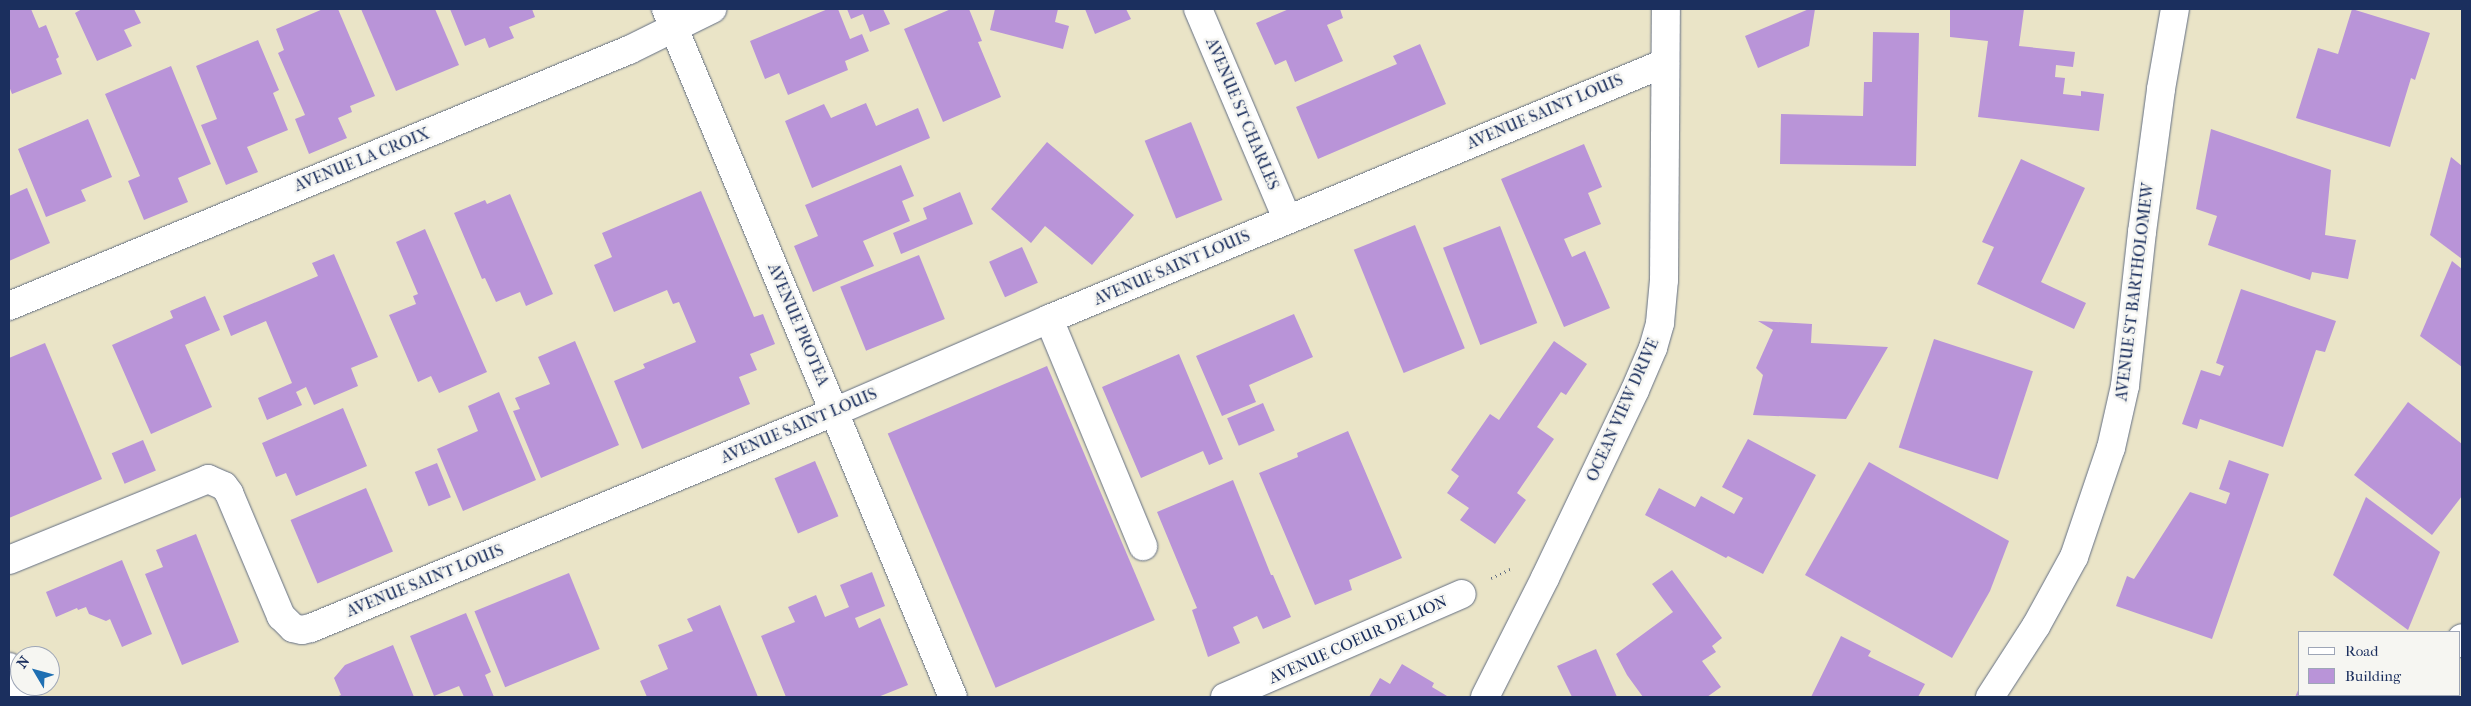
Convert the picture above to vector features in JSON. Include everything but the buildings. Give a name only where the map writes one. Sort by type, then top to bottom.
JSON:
[{"type":"street","name":"AVENUE LA CROIX","points":[[9,306],[629,50],[670,18],[712,9]]},
{"type":"street","name":"AVENUE ST CHARLES","points":[[1198,9],[1287,219]]},
{"type":"street","name":"OCEAN VIEW DRIVE","points":[[1485,697],[1537,595],[1635,390],[1653,348],[1660,323],[1664,280],[1666,9]]},
{"type":"street","name":"AVENUE ST BARTHOLOMEW","points":[[1990,697],[2036,626],[2074,557],[2111,448],[2126,386],[2142,232],[2161,89],[2175,9]]},
{"type":"street","name":"AVENUE PROTEA","points":[[670,18],[953,697]]},
{"type":"street","name":"AVENUE SAINT LOUIS","points":[[9,560],[199,481],[208,479],[217,481],[229,493],[281,616],[293,628],[302,630],[834,412],[1287,219],[1665,63]]},
{"type":"street","points":[[1049,319],[1143,546]]},
{"type":"street","name":"AVENUE COEUR DE LION","points":[[1225,697],[1462,594]]},
{"type":"street","points":[[9,668],[20,697]]},
{"type":"path","points":[[1490,579],[1512,568],[1517,569]]}]
